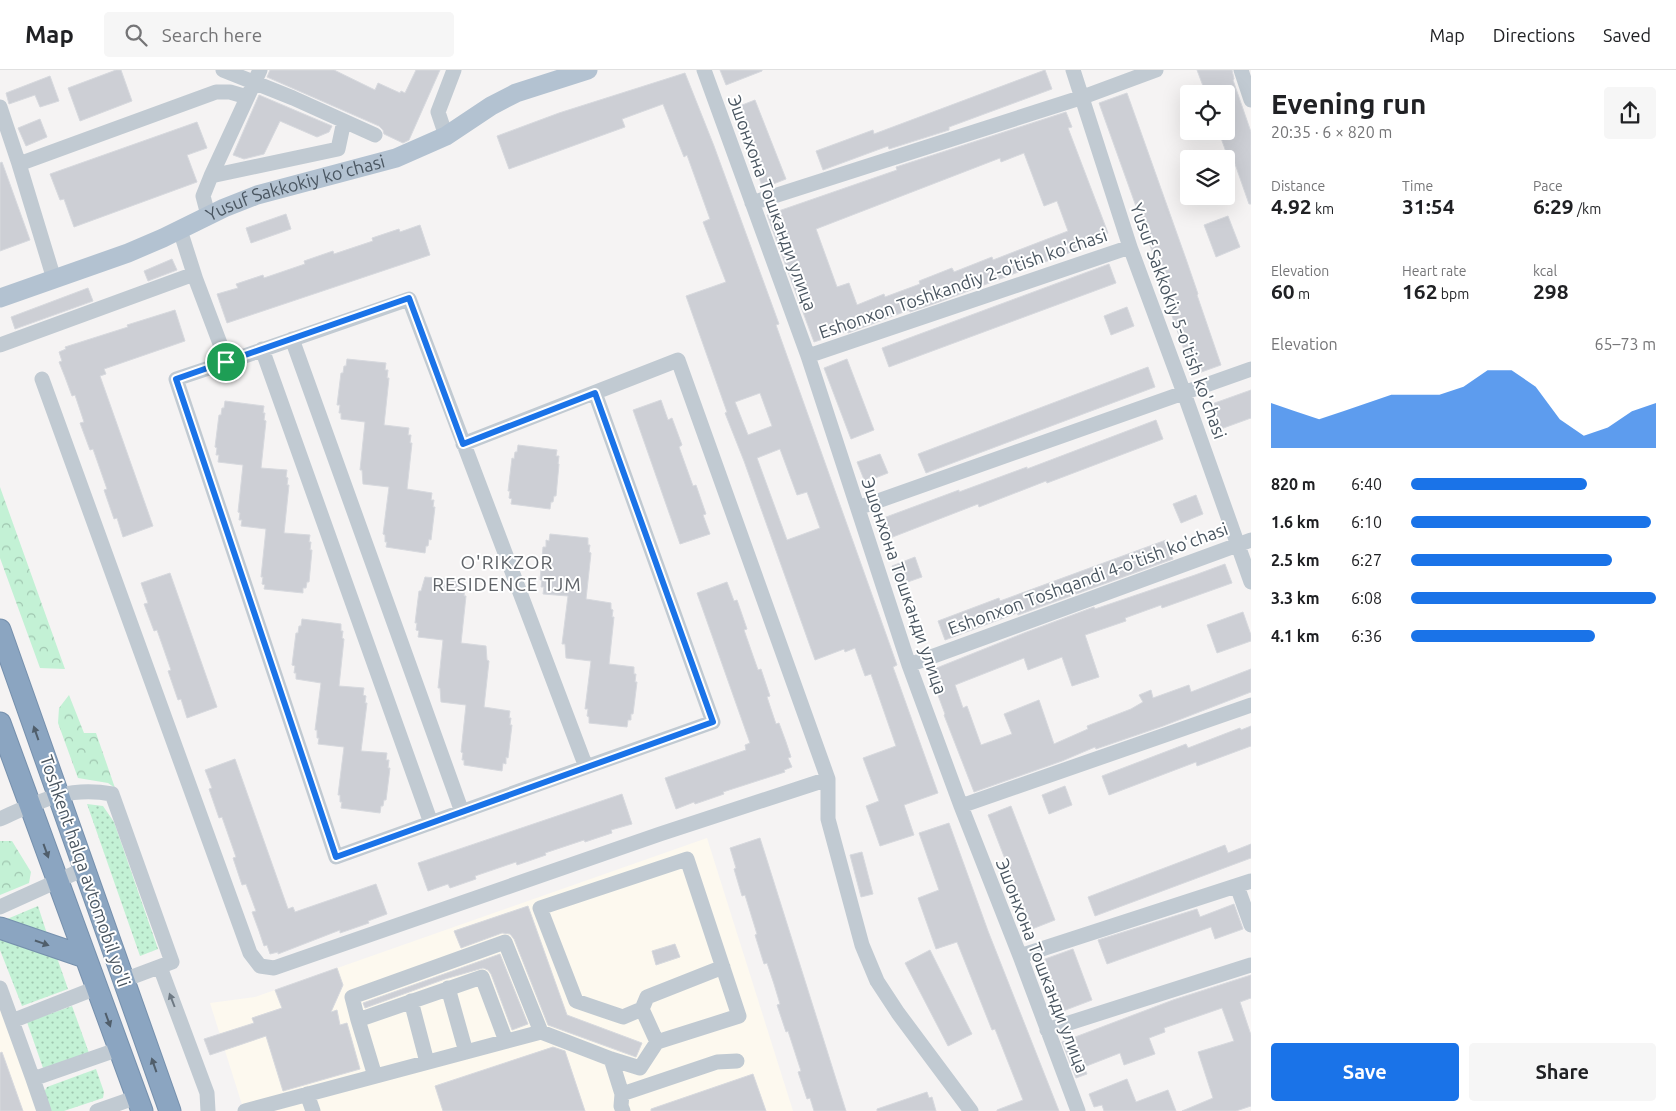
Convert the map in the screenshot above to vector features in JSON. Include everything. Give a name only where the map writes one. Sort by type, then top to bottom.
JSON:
[{"type":"highway","name":"Toshkent halqa avtomobil yo'li","points":[[0,630],[170,1111]]},
{"type":"highway","name":"Toshkent halqa avtomobil yo'li","points":[[0,722],[139,1104]]},
{"type":"highway","points":[[0,928],[85,957]]},
{"type":"main road","name":"Yusuf Sakkokiy ko'chasi","points":[[0,298],[128,254],[208,215],[257,194],[403,156],[446,136],[491,106],[516,93],[588,70]]},
{"type":"street","points":[[222,70],[257,76],[344,121],[375,134]]},
{"type":"street","points":[[446,136],[438,112],[454,70]]},
{"type":"street","name":"Эшонхона Тошканди улица","points":[[704,70],[808,356],[909,665],[1078,1111]]},
{"type":"street","name":"Yusuf Sakkokiy 5-o'tish ko'chasi","points":[[1074,70],[1130,247],[1184,393],[1244,542],[1251,582]]},
{"type":"street","points":[[752,204],[1083,97],[1156,70]]},
{"type":"street","points":[[1240,70],[1251,100]]},
{"type":"street","points":[[208,215],[203,196],[257,76]]},
{"type":"street","points":[[19,164],[216,92],[230,92],[248,97]]},
{"type":"street","points":[[0,107],[54,279]]},
{"type":"street","points":[[342,171],[338,149],[344,121]]},
{"type":"street","points":[[211,176],[338,149]]},
{"type":"street","points":[[180,230],[226,362]]},
{"type":"street","name":"Eshonxon Toshkandiy 2-o'tish ko'chasi","points":[[808,356],[1130,247]]},
{"type":"street","points":[[0,345],[194,274]]},
{"type":"street","points":[[586,767],[409,298],[176,379],[336,857],[713,722],[595,393]]},
{"type":"street","points":[[292,339],[462,812]]},
{"type":"street","points":[[262,349],[431,823]]},
{"type":"street","points":[[463,444],[678,360],[828,779],[828,819],[862,945],[877,981],[898,1013],[971,1111]]},
{"type":"street","points":[[858,508],[1251,369]]},
{"type":"street","points":[[42,379],[250,953],[260,966],[274,968],[660,834],[828,779]]},
{"type":"street","name":"Eshonxon Toshqandi 4-o'tish ko'chasi","points":[[909,665],[1244,542]]},
{"type":"street","points":[[961,806],[1251,705]]},
{"type":"street","points":[[0,819],[30,805],[74,791],[112,794],[172,962],[124,980]]},
{"type":"street","points":[[245,1111],[308,1106],[375,1076],[541,1032],[640,1068],[657,1042],[739,1016],[723,967],[687,859],[540,908],[576,1001],[623,1017],[642,1009],[647,997],[656,992],[723,967]]},
{"type":"street","points":[[0,907],[84,869]]},
{"type":"street","points":[[1020,956],[1244,884],[1251,925]]},
{"type":"street","points":[[375,1076],[352,997],[505,942],[541,1032]]},
{"type":"street","points":[[1046,1030],[1251,965]]},
{"type":"street","points":[[160,967],[207,1093],[208,1111]]},
{"type":"street","points":[[358,1020],[482,977],[506,1041]]},
{"type":"street","points":[[0,988],[44,1111]]},
{"type":"street","points":[[12,1021],[96,988]]},
{"type":"street","points":[[448,988],[466,1052]]},
{"type":"street","points":[[411,1002],[428,1062]]},
{"type":"street","points":[[642,1009],[657,1042]]},
{"type":"street","points":[[33,1080],[119,1049]]},
{"type":"street","points":[[611,1059],[622,1094],[621,1106],[623,1111]]},
{"type":"street","points":[[622,1094],[716,1062],[737,1061]]},
{"type":"street","points":[[97,1111],[139,1104]]},
{"type":"shaded area","points":[[707,838],[793,1111],[244,1111],[210,1003],[255,997]]},
{"type":"shaded area","points":[[0,1005],[38,1111],[0,1111]]},
{"type":"green space","points":[[0,487],[65,669],[40,668],[0,558]]},
{"type":"green space","points":[[69,695],[84,733],[96,733],[115,788],[108,783],[78,778],[58,723],[59,708]]},
{"type":"green space","points":[[87,804],[103,806],[114,822],[158,949],[140,956]]},
{"type":"green space","points":[[0,841],[12,841],[31,872],[29,883],[0,895]]},
{"type":"green space","points":[[38,906],[49,940],[0,922]]},
{"type":"green space","points":[[0,934],[56,955],[68,989],[22,1006],[0,950]]},
{"type":"green space","points":[[72,1006],[89,1053],[43,1068],[27,1022]]},
{"type":"green space","points":[[96,1069],[104,1092],[103,1098],[64,1111],[47,1111],[42,1095],[47,1087]]},
{"type":"building","points":[[116,70],[121,70],[132,101],[80,121],[68,88]]},
{"type":"building","points":[[270,70],[334,70],[375,90],[378,83],[400,93],[401,91],[405,93],[416,70],[440,70],[409,140],[403,143],[384,134],[379,126],[267,77]]},
{"type":"building","points":[[720,70],[762,70],[762,71],[726,85]]},
{"type":"building","points":[[1045,70],[1052,89],[949,127],[949,130],[889,149],[888,146],[823,170],[816,151],[873,130],[874,134]]},
{"type":"building","points":[[1197,70],[1232,70],[1235,85],[1203,85]]},
{"type":"building","points":[[685,73],[714,146],[779,324],[776,325],[897,665],[893,667],[938,793],[904,805],[914,835],[880,846],[866,806],[879,801],[863,758],[896,746],[871,674],[865,676],[855,648],[845,652],[844,649],[815,660],[725,413],[727,412],[686,296],[726,282],[703,222],[710,219],[687,155],[684,157],[663,104],[622,119],[625,127],[509,169],[497,136],[559,113]],"holes":[[[760,393],[772,426],[748,435],[735,402]],[[780,449],[797,495],[807,492],[820,528],[787,540],[757,458]]]},
{"type":"building","points":[[50,76],[59,101],[40,107],[35,95],[9,104],[6,93]]},
{"type":"building","points":[[1235,86],[1251,132],[1251,204],[1249,204],[1235,164],[1235,150],[1225,150],[1222,140],[1235,140]]},
{"type":"building","points":[[1127,93],[1186,259],[1221,365],[1193,375],[1171,313],[1173,312],[1162,279],[1099,103]]},
{"type":"building","points":[[259,95],[332,126],[329,132],[317,137],[280,121],[264,154],[244,159],[233,155]]},
{"type":"building","points":[[755,100],[786,179],[763,188],[732,109]]},
{"type":"building","points":[[1066,112],[1072,127],[1068,128],[1108,233],[1102,236],[1103,240],[939,302],[910,312],[909,310],[848,333],[847,331],[814,342],[767,215],[897,170],[896,167]],"holes":[[[1024,153],[1044,206],[1057,201],[1068,231],[993,260],[992,257],[954,272],[952,268],[919,281],[920,284],[885,297],[884,294],[857,305],[849,283],[837,287],[816,229],[1000,158],[1001,162]]]},
{"type":"building","points":[[40,119],[47,137],[26,146],[18,128]]},
{"type":"building","points":[[197,122],[207,148],[187,155],[197,182],[74,227],[64,199],[60,200],[50,174]]},
{"type":"building","points":[[2,162],[30,240],[0,251],[0,163]]},
{"type":"building","points":[[286,214],[291,229],[251,243],[246,228]]},
{"type":"building","points":[[1228,216],[1240,247],[1216,257],[1204,225]]},
{"type":"building","points":[[420,225],[430,255],[227,323],[217,294],[238,288],[236,284],[263,275],[264,278],[305,264],[304,261],[333,251],[334,254],[373,241],[372,238],[399,229],[400,232]]},
{"type":"building","points":[[172,259],[177,270],[148,281],[144,271]]},
{"type":"building","points":[[1109,264],[1116,283],[889,367],[882,348]]},
{"type":"building","points":[[88,288],[93,301],[15,329],[11,317]]},
{"type":"building","points":[[1127,307],[1134,326],[1111,335],[1104,316]]},
{"type":"building","points":[[175,310],[185,341],[104,369],[106,374],[100,376],[153,526],[123,537],[117,518],[114,519],[104,490],[107,489],[93,449],[90,450],[80,423],[84,422],[75,395],[72,396],[59,362],[62,361],[59,352],[66,349],[65,347]]},
{"type":"building","points":[[347,359],[386,363],[385,370],[388,370],[387,378],[389,378],[384,425],[409,428],[408,435],[411,435],[410,443],[412,443],[407,489],[432,493],[431,500],[434,500],[433,507],[435,507],[431,540],[429,539],[425,553],[386,547],[387,542],[385,542],[385,535],[383,534],[389,487],[363,484],[362,470],[360,470],[365,422],[341,419],[341,413],[339,413],[340,405],[337,405],[341,373],[343,373],[344,366],[346,366]]},
{"type":"building","points":[[847,359],[874,430],[851,439],[824,368]]},
{"type":"building","points":[[1148,367],[1155,387],[926,473],[918,454]]},
{"type":"building","points":[[1251,390],[1251,418],[1218,430],[1209,405]]},
{"type":"building","points":[[661,400],[668,420],[672,418],[682,445],[679,447],[693,486],[696,485],[706,514],[703,515],[710,534],[680,544],[633,410]]},
{"type":"building","points":[[225,401],[264,406],[263,413],[265,413],[264,420],[266,421],[261,468],[287,470],[287,485],[289,485],[284,533],[310,535],[310,550],[312,550],[309,582],[307,582],[306,588],[303,588],[303,593],[264,589],[265,585],[262,584],[263,577],[261,577],[266,529],[241,526],[242,520],[239,520],[240,513],[238,512],[243,465],[218,462],[219,455],[216,455],[217,448],[215,447],[219,415],[221,415],[222,408],[224,408]]},
{"type":"building","points":[[1156,420],[1163,439],[979,507],[978,504],[885,540],[878,520],[959,490],[959,492],[1027,467],[1027,469]]},
{"type":"building","points":[[518,445],[557,450],[556,456],[559,456],[559,464],[556,496],[554,496],[553,502],[551,502],[550,509],[511,504],[512,499],[509,498],[510,491],[508,491],[512,458],[514,459]]},
{"type":"building","points":[[880,454],[888,473],[865,482],[857,462]]},
{"type":"building","points":[[1196,495],[1203,514],[1181,523],[1173,504]]},
{"type":"building","points":[[550,534],[588,538],[589,552],[591,553],[586,599],[611,603],[612,617],[614,617],[609,664],[634,667],[634,674],[636,674],[635,682],[637,682],[633,714],[631,714],[631,720],[628,720],[627,727],[589,723],[588,709],[585,709],[591,661],[566,658],[565,644],[562,644],[568,596],[543,594],[544,587],[541,587],[543,547],[546,547],[546,540],[549,541]]},
{"type":"building","points":[[1166,540],[1173,559],[945,640],[938,621],[999,598],[1000,601]]},
{"type":"building","points":[[915,557],[922,577],[899,585],[892,566]]},
{"type":"building","points":[[1225,564],[1232,583],[1162,608],[1161,605],[1125,618],[1126,621],[1085,635],[1099,677],[1072,686],[1062,657],[1028,670],[1024,658],[955,685],[963,708],[967,706],[981,745],[1012,734],[1004,714],[1039,700],[1054,744],[1088,729],[1087,726],[1131,709],[1143,702],[1139,695],[1151,690],[1153,698],[1189,685],[1191,692],[1251,669],[1251,692],[1163,726],[1096,749],[1095,747],[1062,761],[974,792],[929,671],[1094,607],[1095,609]]},
{"type":"building","points":[[170,573],[217,707],[187,718],[181,699],[178,700],[168,671],[171,670],[157,630],[154,631],[144,604],[148,603],[141,583]]},
{"type":"building","points":[[425,577],[464,581],[464,596],[466,596],[461,643],[486,646],[487,660],[489,661],[484,707],[510,711],[510,725],[512,725],[508,758],[506,757],[506,764],[503,763],[502,771],[464,765],[464,760],[462,760],[463,753],[461,752],[466,705],[441,702],[440,688],[438,688],[443,640],[418,637],[419,631],[416,630],[417,623],[415,623],[419,591],[421,591]]},
{"type":"building","points":[[727,582],[734,601],[737,600],[747,629],[744,630],[758,670],[761,669],[770,696],[767,697],[776,724],[779,723],[786,742],[791,757],[788,758],[792,767],[784,770],[785,772],[676,809],[665,778],[746,750],[745,745],[750,743],[697,593]]},
{"type":"building","points":[[1243,612],[1251,635],[1251,641],[1217,653],[1207,625]]},
{"type":"building","points":[[302,619],[341,624],[342,638],[344,639],[339,686],[364,688],[363,695],[366,696],[365,703],[367,703],[361,751],[387,753],[386,760],[389,760],[388,768],[390,768],[386,800],[384,800],[383,806],[381,806],[380,813],[341,808],[342,802],[340,802],[340,795],[338,795],[344,747],[318,744],[319,738],[317,738],[317,730],[315,730],[321,683],[296,679],[296,673],[294,673],[295,666],[292,665],[296,633],[298,633],[299,626],[301,626]]},
{"type":"building","points":[[1251,726],[1251,746],[1197,766],[1196,762],[1109,795],[1102,776],[1186,744],[1188,748],[1240,728],[1241,730]]},
{"type":"building","points":[[235,759],[288,909],[293,907],[295,912],[376,884],[387,914],[368,921],[369,923],[340,933],[340,930],[278,954],[278,952],[270,954],[267,945],[264,946],[252,912],[256,911],[246,884],[242,885],[233,858],[236,857],[222,817],[219,818],[209,789],[212,788],[205,770]]},
{"type":"building","points":[[1065,786],[1072,805],[1049,814],[1042,795]]},
{"type":"building","points":[[622,794],[632,824],[611,830],[612,833],[585,842],[584,840],[545,853],[546,855],[517,865],[516,862],[475,876],[476,879],[450,888],[448,884],[428,891],[418,863]]},
{"type":"building","points":[[1011,806],[1055,920],[1032,929],[988,815]]},
{"type":"building","points":[[949,823],[988,931],[1059,1111],[997,1111],[1023,1100],[995,1029],[992,1030],[957,942],[936,949],[918,898],[939,890],[919,833]]},
{"type":"building","points":[[760,838],[846,1111],[814,1111],[810,1098],[807,1099],[798,1072],[801,1071],[777,1005],[780,1004],[774,984],[767,963],[764,964],[745,895],[742,896],[730,848]]},
{"type":"building","points":[[1251,844],[1251,858],[1095,916],[1088,897],[1225,845],[1228,853]]},
{"type":"building","points":[[862,852],[873,894],[861,897],[850,855]]},
{"type":"building","points":[[1234,904],[1243,929],[1215,939],[1211,927],[1107,964],[1098,940],[1197,909],[1200,917]]},
{"type":"building","points":[[528,906],[567,1015],[642,1043],[636,1057],[548,1025],[514,939],[510,934],[502,933],[461,948],[454,931]]},
{"type":"building","points":[[675,944],[680,957],[656,965],[652,951]]},
{"type":"building","points":[[1073,949],[1092,1000],[1063,1011],[1045,959]]},
{"type":"building","points":[[930,950],[972,1034],[948,1046],[905,963]]},
{"type":"building","points":[[500,954],[528,1024],[512,1030],[491,974],[483,968],[445,979],[365,1008],[363,1003]]},
{"type":"building","points":[[337,968],[343,985],[331,1012],[337,1010],[340,1025],[347,1023],[360,1069],[283,1091],[266,1036],[210,1055],[204,1039],[254,1023],[252,1018],[282,1008],[275,990]]},
{"type":"building","points":[[1251,975],[1251,998],[1240,1002],[1251,1035],[1251,1106],[1236,1111],[1182,1111],[1213,1098],[1198,1052],[1234,1041],[1222,1008],[1164,1028],[1165,1032],[1149,1038],[1155,1054],[1124,1065],[1120,1053],[1084,1067],[1087,1074],[1076,1078],[1062,1042],[1173,1000]]},
{"type":"building","points":[[553,1047],[565,1051],[585,1111],[443,1111],[435,1086]]},
{"type":"building","points":[[2,1052],[23,1111],[0,1111],[0,1053]]},
{"type":"building","points":[[753,1074],[766,1111],[651,1111],[651,1109]]},
{"type":"building","points":[[1127,1079],[1136,1102],[1168,1090],[1176,1111],[1104,1111],[1102,1105],[1094,1107],[1089,1094]]},
{"type":"building","points":[[927,1092],[929,1098],[932,1097],[936,1111],[877,1111],[877,1109]]},
{"type":"district","name":"O'RIKZOR RESIDENCE TJM","points":[[507,573]]},
{"type":"route","points":[[409,298],[463,444],[595,393],[713,722],[336,857],[176,379],[226,362],[409,298]]}]
